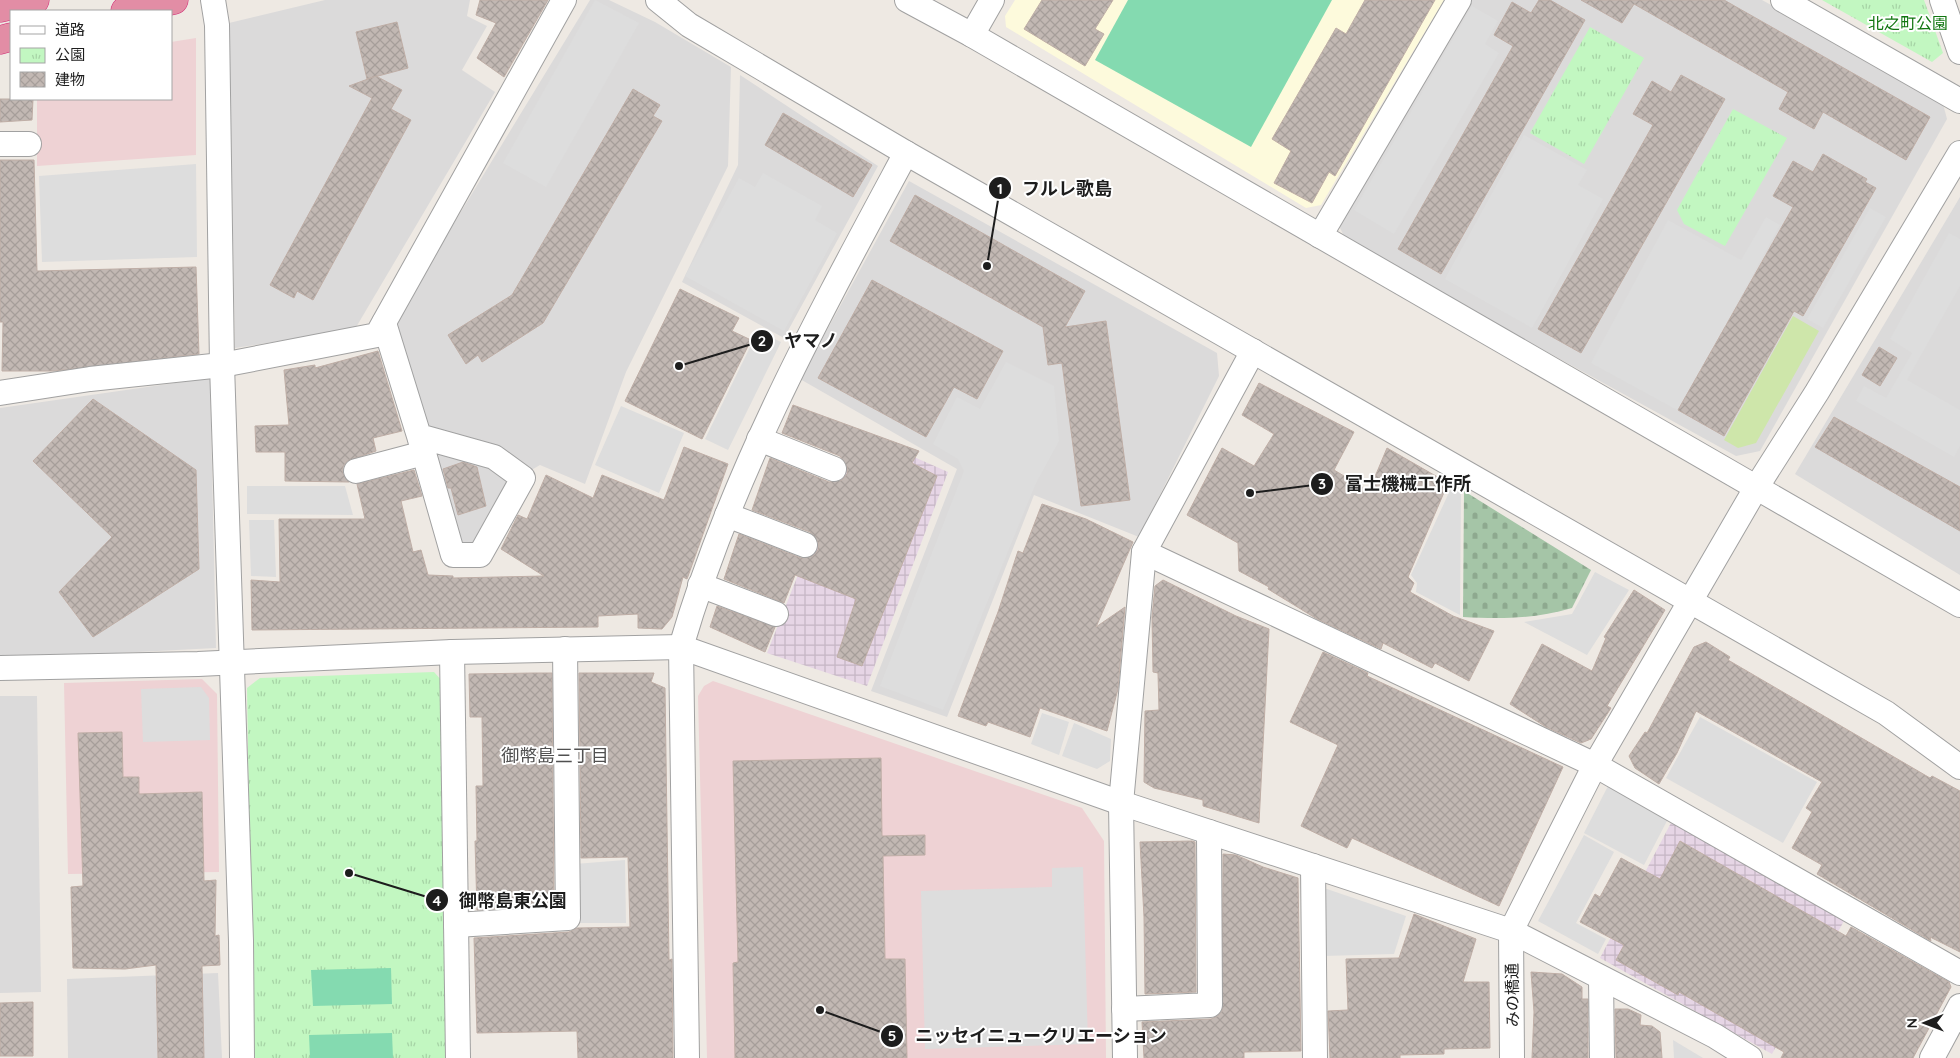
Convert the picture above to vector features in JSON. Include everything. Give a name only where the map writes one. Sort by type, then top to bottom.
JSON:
[{"type":"highway","points":[[0,8],[35,0]]},
{"type":"highway","points":[[129,10],[174,0]]},
{"type":"street","points":[[0,1],[6,0]]},
{"type":"street","points":[[213,0],[217,35],[222,365],[241,941],[242,1058]]},
{"type":"street","points":[[0,393],[90,379],[222,365],[377,335],[564,0]]},
{"type":"street","points":[[658,0],[689,25],[906,153],[1886,713],[1960,766]]},
{"type":"street","points":[[906,0],[972,35],[1960,605]]},
{"type":"street","points":[[972,35],[992,0]]},
{"type":"street","points":[[1320,236],[1459,0]]},
{"type":"street","points":[[1783,0],[1960,101]]},
{"type":"street","points":[[1942,0],[1960,52]]},
{"type":"street","points":[[0,144],[29,144]]},
{"type":"street","points":[[1510,931],[1595,764],[1756,488],[1822,384],[1960,152]]},
{"type":"street","points":[[687,1058],[681,647],[700,585],[758,439],[815,322],[906,153]]},
{"type":"street","points":[[356,471],[421,444],[494,457],[523,478],[480,555],[453,555],[421,444],[384,323]]},
{"type":"street","points":[[1125,1058],[1121,803],[1144,552],[1253,351]]},
{"type":"street","points":[[758,439],[834,469]]},
{"type":"street","points":[[727,515],[805,545]]},
{"type":"street","points":[[1144,552],[1595,764],[1960,973]]},
{"type":"street","points":[[700,585],[776,614]]},
{"type":"street","points":[[0,668],[198,664],[452,652],[681,647],[1121,803],[1510,931],[1715,1036],[1750,1058]]},
{"type":"street","points":[[456,924],[568,918],[565,649]]},
{"type":"street","points":[[452,652],[458,1058]]},
{"type":"street","points":[[1124,1009],[1210,1005],[1209,832]]},
{"type":"street","points":[[1313,866],[1315,1058]]},
{"type":"street","name":"みの橋通","points":[[1510,931],[1512,1058]]},
{"type":"street","points":[[1601,978],[1602,1058]]},
{"type":"street","points":[[1932,1058],[1960,1006]]},
{"type":"shaded area","points":[[325,0],[470,0],[467,16],[487,26],[462,70],[495,92],[355,329],[235,348],[229,23]]},
{"type":"shaded area","points":[[590,0],[609,0],[655,22],[731,67],[728,166],[626,372],[585,484],[540,465],[514,480],[474,550],[456,543],[392,325]]},
{"type":"shaded area","points":[[595,0],[639,23],[546,187],[503,163]]},
{"type":"shaded area","points":[[1015,0],[1444,0],[1321,205],[1306,208],[1006,27],[1005,16]]},
{"type":"shaded area","points":[[1470,0],[1762,0],[1942,100],[1947,119],[1760,451],[1736,456],[1347,242],[1338,224]]},
{"type":"shaded area","points":[[1472,6],[1498,21],[1485,44],[1499,53],[1394,234],[1354,210]]},
{"type":"shaded area","points":[[196,38],[196,155],[37,166],[37,100],[172,100],[172,42]]},
{"type":"shaded area","points":[[740,75],[878,166],[784,338],[682,282],[738,165]]},
{"type":"shaded area","points":[[1524,135],[1587,170],[1578,185],[1603,199],[1532,328],[1445,279]]},
{"type":"shaded area","points":[[196,164],[197,257],[42,262],[39,176]]},
{"type":"shaded area","points":[[763,173],[822,206],[815,220],[837,233],[784,331],[685,276],[739,178],[755,187]]},
{"type":"shaded area","points":[[909,181],[1217,353],[1219,376],[1139,537],[1034,495],[947,717],[871,691],[957,469],[800,379]]},
{"type":"shaded area","points":[[1960,197],[1960,575],[1795,474]]},
{"type":"shaded area","points":[[1870,208],[1886,217],[1823,328],[1807,319]]},
{"type":"shaded area","points":[[1766,217],[1780,225],[1679,411],[1591,363],[1668,220],[1741,260]]},
{"type":"shaded area","points":[[1949,233],[1960,239],[1960,286],[1907,380],[1960,410],[1960,446],[1954,457],[1856,401],[1864,386],[1886,398],[1912,353],[1890,339]]},
{"type":"shaded area","points":[[758,331],[781,342],[728,450],[705,439]]},
{"type":"shaded area","points":[[1006,362],[1054,386],[1059,441],[1036,483],[943,710],[880,686],[964,471],[958,459],[933,444],[957,397],[980,409]]},
{"type":"shaded area","points":[[210,378],[216,648],[0,659],[0,408]]},
{"type":"shaded area","points":[[621,406],[684,433],[659,493],[595,465]]},
{"type":"shaded area","points":[[855,431],[948,472],[867,686],[767,653]]},
{"type":"shaded area","points":[[247,486],[345,486],[353,515],[247,514]]},
{"type":"shaded area","points":[[1452,486],[1461,490],[1460,615],[1416,592],[1417,583],[1411,575]]},
{"type":"shaded area","points":[[249,520],[274,520],[276,577],[251,576]]},
{"type":"shaded area","points":[[1595,572],[1629,590],[1587,655],[1524,622],[1572,614]]},
{"type":"shaded area","points":[[202,679],[217,694],[219,872],[68,874],[64,683]]},
{"type":"shaded area","points":[[713,681],[1082,808],[1104,841],[1106,1058],[707,1058],[698,696],[704,686]]},
{"type":"shaded area","points":[[201,687],[209,698],[210,740],[143,742],[141,689]]},
{"type":"shaded area","points":[[0,696],[37,696],[41,992],[0,993]]},
{"type":"shaded area","points":[[1042,713],[1069,722],[1059,755],[1031,744]]},
{"type":"shaded area","points":[[1700,717],[1817,782],[1783,843],[1666,778]]},
{"type":"shaded area","points":[[1074,723],[1111,739],[1110,761],[1097,769],[1062,756]]},
{"type":"shaded area","points":[[1608,786],[1669,817],[1644,865],[1584,833]]},
{"type":"shaded area","points":[[1673,819],[1845,919],[1772,1054],[1600,958]]},
{"type":"shaded area","points":[[1584,835],[1614,852],[1576,923],[1606,939],[1598,954],[1538,921]]},
{"type":"shaded area","points":[[625,860],[626,923],[576,923],[575,864]]},
{"type":"shaded area","points":[[1083,867],[1088,1044],[925,1049],[921,891],[1052,887],[1052,868]]},
{"type":"shaded area","points":[[1324,888],[1406,916],[1394,954],[1324,956]]},
{"type":"shaded area","points":[[218,973],[222,1058],[68,1058],[67,979]]},
{"type":"shaded area","points":[[1673,1040],[1703,1058],[1674,1058]]},
{"type":"green space","points":[[1128,0],[1332,0],[1251,147],[1095,60]]},
{"type":"green space","name":"北之町公園","points":[[1822,0],[1924,0],[1943,53],[1932,62]]},
{"type":"green space","points":[[1590,27],[1644,58],[1584,164],[1530,133]]},
{"type":"green space","points":[[1733,109],[1787,138],[1725,246],[1684,224],[1677,210]]},
{"type":"green space","points":[[1793,316],[1819,331],[1756,443],[1738,448],[1724,440]]},
{"type":"green space","points":[[1464,491],[1591,570],[1572,608],[1558,612],[1518,617],[1463,617]]},
{"type":"green space","points":[[434,672],[443,682],[452,1058],[253,1058],[247,688],[260,678]]},
{"type":"green space","points":[[391,968],[392,1004],[313,1006],[311,970]]},
{"type":"green space","points":[[392,1033],[393,1058],[310,1058],[309,1035]]},
{"type":"building","points":[[480,0],[548,0],[504,77],[477,58],[496,23],[476,15]]},
{"type":"building","points":[[1042,0],[1113,0],[1095,29],[1104,34],[1085,66],[1024,29]]},
{"type":"building","points":[[1365,0],[1435,0],[1335,176],[1329,172],[1312,203],[1274,183],[1291,151],[1272,139],[1336,28],[1346,34]]},
{"type":"building","points":[[1539,0],[1550,0],[1585,20],[1441,274],[1398,249],[1513,46],[1494,35],[1512,2],[1531,13]]},
{"type":"building","points":[[1581,0],[1724,0],[1930,117],[1906,160],[1823,112],[1814,129],[1779,109],[1788,92],[1634,4],[1622,23]]},
{"type":"building","points":[[397,22],[408,68],[367,79],[356,32]]},
{"type":"building","points":[[1681,75],[1725,99],[1581,353],[1538,329],[1653,125],[1633,114],[1652,81],[1671,92]]},
{"type":"building","points":[[376,76],[402,90],[391,109],[411,120],[313,300],[297,291],[294,298],[270,285],[372,98],[349,86]]},
{"type":"building","points":[[633,89],[660,105],[653,116],[662,121],[543,323],[482,362],[478,355],[466,364],[448,335],[512,295]]},
{"type":"building","points":[[0,99],[33,100],[32,120],[0,122]]},
{"type":"building","points":[[783,113],[872,165],[853,197],[765,145]]},
{"type":"building","points":[[1823,154],[1867,179],[1865,182],[1876,188],[1803,316],[1794,311],[1724,436],[1678,410],[1793,207],[1773,196],[1793,161],[1813,172]]},
{"type":"building","points":[[0,160],[34,160],[37,271],[196,267],[199,354],[54,371],[2,371],[3,322],[0,322]]},
{"type":"building","points":[[915,195],[1085,291],[1065,327],[1106,321],[1130,500],[1081,506],[1062,363],[1048,365],[1043,327],[890,241]]},
{"type":"building","points":[[872,280],[1003,351],[977,399],[954,387],[926,437],[818,378]]},
{"type":"building","points":[[680,289],[739,318],[732,331],[751,340],[702,439],[625,401]]},
{"type":"building","points":[[1879,347],[1897,358],[1880,386],[1862,375]]},
{"type":"building","points":[[378,351],[402,431],[373,438],[376,451],[347,461],[343,467],[343,474],[349,482],[285,481],[285,452],[256,452],[255,426],[289,425],[284,370],[315,365],[315,368]]},
{"type":"building","points":[[1259,383],[1354,432],[1334,470],[1369,491],[1387,448],[1448,483],[1408,577],[1414,583],[1410,592],[1453,616],[1494,631],[1469,681],[1435,663],[1432,668],[1383,643],[1381,649],[1317,619],[1268,589],[1269,587],[1239,571],[1238,543],[1187,515],[1222,448],[1254,466],[1274,434],[1242,415]]},
{"type":"building","points":[[93,399],[196,470],[199,569],[93,637],[59,592],[112,537],[33,461]]},
{"type":"building","points":[[793,405],[919,451],[912,463],[937,476],[862,666],[837,657],[856,599],[795,575],[784,603],[724,579],[739,534],[801,558],[813,556],[818,550],[818,542],[810,532],[752,510],[770,458],[829,482],[842,480],[847,474],[847,467],[840,456],[782,433]]},
{"type":"building","points":[[1834,417],[1960,487],[1960,531],[1815,447]]},
{"type":"building","points":[[684,447],[728,464],[687,579],[683,577],[672,617],[662,629],[638,628],[638,614],[598,616],[598,627],[252,630],[251,580],[280,582],[279,519],[365,519],[357,484],[414,470],[422,496],[401,501],[413,552],[421,550],[428,575],[453,576],[453,578],[544,576],[501,549],[518,515],[527,519],[546,475],[593,498],[602,475],[664,500]]},
{"type":"building","points":[[463,462],[477,467],[486,506],[458,515],[451,488],[448,488],[443,469]]},
{"type":"building","points":[[1042,504],[1086,519],[1133,542],[1096,627],[1125,607],[1118,689],[1107,731],[1040,708],[1030,737],[988,722],[986,726],[958,716],[998,612],[1018,551],[1023,553]]},
{"type":"building","points":[[1163,580],[1236,616],[1269,629],[1259,823],[1203,806],[1203,800],[1154,788],[1144,782],[1145,711],[1159,710],[1158,673],[1153,672],[1152,617],[1155,586]]},
{"type":"building","points":[[1634,590],[1665,610],[1607,706],[1611,708],[1591,739],[1581,743],[1546,727],[1510,704],[1542,644],[1592,671],[1606,638],[1604,637]]},
{"type":"building","points":[[717,606],[775,627],[765,652],[710,627]]},
{"type":"building","points":[[1706,642],[1730,657],[1728,660],[1930,778],[1932,776],[1960,791],[1960,952],[1930,937],[1931,941],[1817,874],[1822,865],[1792,848],[1812,812],[1806,808],[1822,782],[1696,711],[1677,753],[1659,784],[1635,768],[1629,756],[1645,732],[1647,733],[1694,647]]},
{"type":"building","points":[[1323,652],[1368,673],[1367,676],[1563,767],[1499,906],[1352,838],[1347,848],[1301,826],[1338,745],[1290,722]]},
{"type":"building","points":[[552,673],[554,905],[477,910],[476,786],[483,786],[482,717],[470,717],[469,674]]},
{"type":"building","points":[[579,673],[654,673],[651,682],[665,688],[669,960],[672,959],[673,1058],[578,1058],[577,1031],[477,1033],[474,938],[569,932],[577,928],[630,927],[628,857],[581,858]]},
{"type":"building","points":[[122,732],[123,777],[139,777],[139,794],[202,792],[204,881],[216,880],[215,936],[219,935],[220,965],[202,966],[204,1058],[158,1058],[156,965],[125,969],[73,968],[71,887],[83,886],[78,733]]},
{"type":"building","points":[[881,758],[882,836],[925,835],[925,855],[883,856],[885,959],[905,959],[907,1058],[735,1058],[733,963],[738,962],[733,761]]},
{"type":"building","points":[[1680,841],[1846,936],[1851,927],[1949,982],[1951,987],[1913,1058],[1781,1058],[1784,1052],[1679,992],[1678,995],[1616,960],[1624,945],[1580,922],[1595,894],[1600,897],[1621,858],[1660,879]]},
{"type":"building","points":[[1140,842],[1195,842],[1196,992],[1145,994],[1144,917]]},
{"type":"building","points":[[1223,854],[1236,855],[1263,867],[1298,878],[1301,1051],[1244,1052],[1244,1058],[1144,1058],[1142,1022],[1211,1019],[1218,1016],[1222,1011]]},
{"type":"building","points":[[1414,914],[1476,939],[1463,982],[1489,982],[1490,1048],[1444,1049],[1444,1054],[1400,1055],[1400,1058],[1330,1058],[1328,1011],[1348,1010],[1346,959],[1399,958]]},
{"type":"building","points":[[1531,972],[1562,974],[1582,987],[1582,999],[1588,999],[1588,1058],[1532,1058],[1534,1012]]},
{"type":"building","points":[[33,1002],[33,1056],[0,1056],[0,1003]]},
{"type":"building","points":[[1615,1009],[1628,1009],[1641,1015],[1640,1025],[1652,1026],[1660,1032],[1662,1058],[1616,1058]]},
{"type":"place","name":"フルレ歌島","points":[[987,266]]},
{"type":"place","name":"ヤマノ","points":[[679,366]]},
{"type":"place","name":"富士機械工作所","points":[[1250,493]]},
{"type":"place","name":"御幣島東公園","points":[[349,873]]},
{"type":"place","name":"ニッセイニュークリエーション","points":[[820,1010]]},
{"type":"district","name":"御幣島三丁目","points":[[555,755]]}]
